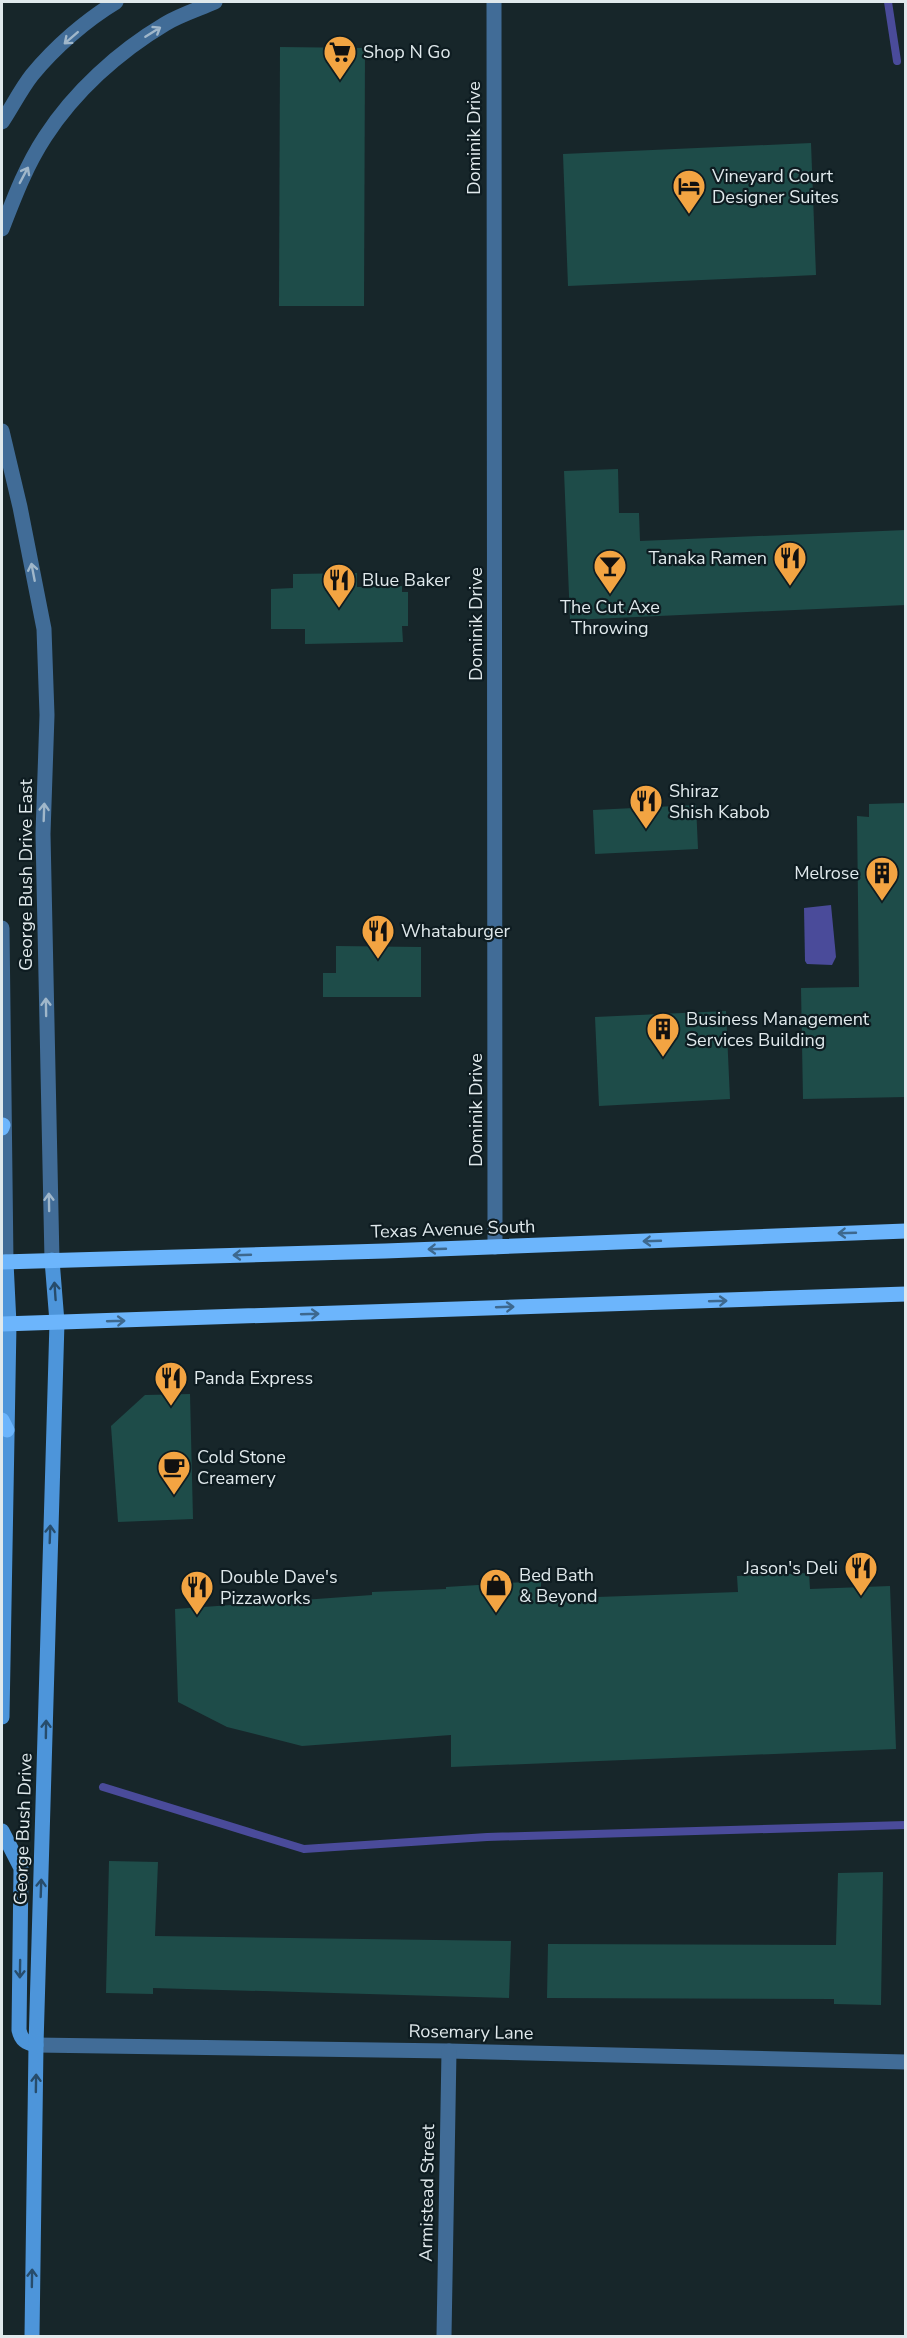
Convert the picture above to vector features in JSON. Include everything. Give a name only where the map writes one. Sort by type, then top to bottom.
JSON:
[{"type":"main road","name":"Texas Avenue South","points":[[4,1262],[495,1247],[906,1231]]},
{"type":"main road","name":"George Bush Drive East","points":[[52,1260],[57,1322]]},
{"type":"main road","name":"George Bush Drive East","points":[[4,1262],[5,1324]]},
{"type":"main road","points":[[2,1717],[5,1324],[906,1294]]},
{"type":"main road","name":"George Bush Drive","points":[[32,2337],[36,2045],[57,1322]]},
{"type":"main road","points":[[2,1831],[21,1868],[19,2030],[21,2038],[27,2043],[36,2045]]},
{"type":"street","points":[[2,229],[20,184],[45,137],[81,90],[141,40],[167,23],[215,2]]},
{"type":"street","name":"Dominik Drive","points":[[494,2],[495,1247]]},
{"type":"street","points":[[2,122],[32,76],[106,4]]},
{"type":"street","name":"George Bush Drive East","points":[[2,431],[20,507],[44,629],[47,716],[43,846],[52,1260]]},
{"type":"street","name":"George Bush Drive East","points":[[2,928],[4,1262]]},
{"type":"street","name":"Rosemary Lane","points":[[36,2045],[448,2051],[906,2062]]},
{"type":"street","name":"Armistead Street","points":[[444,2337],[448,2051]]},
{"type":"shaded area","points":[[831,905],[836,957],[832,965],[807,964],[805,961],[804,908]]},
{"type":"building","points":[[280,47],[365,48],[364,306],[279,306]]},
{"type":"building","name":"Vineyard Court Designer Suites","points":[[811,143],[816,275],[568,286],[563,154]]},
{"type":"building","points":[[618,469],[619,513],[639,513],[640,541],[906,530],[906,605],[570,620],[564,471]]},
{"type":"building","name":"Blue Baker","points":[[357,573],[357,587],[402,586],[402,592],[408,592],[408,626],[402,626],[403,642],[305,644],[305,629],[271,629],[271,589],[293,588],[293,574]]},
{"type":"building","name":"Melrose","points":[[906,803],[906,1097],[803,1099],[801,988],[859,987],[857,816],[869,817],[869,804]]},
{"type":"building","name":"Shiraz Shish Kabob","points":[[696,805],[698,849],[595,854],[593,810]]},
{"type":"building","name":"Whataburger","points":[[336,946],[421,947],[421,997],[323,997],[323,973],[336,973]]},
{"type":"building","name":"Business Management Services Building","points":[[726,1011],[730,1099],[599,1106],[595,1017]]},
{"type":"building","points":[[190,1394],[193,1519],[118,1522],[111,1426],[145,1395]]},
{"type":"building","points":[[809,1573],[810,1589],[890,1586],[896,1749],[451,1767],[451,1735],[302,1746],[227,1727],[178,1702],[175,1609],[372,1595],[372,1592],[446,1589],[446,1587],[541,1581],[541,1599],[738,1592],[737,1576]]},
{"type":"building","points":[[109,1861],[158,1862],[155,1936],[511,1941],[509,1998],[153,1988],[153,1994],[106,1993]]},
{"type":"building","points":[[883,1872],[881,2005],[834,2004],[834,1999],[547,1998],[548,1944],[836,1945],[838,1873]]},
{"type":"waterway","points":[[888,2],[897,61]]},
{"type":"waterway","points":[[103,1787],[304,1849],[487,1837],[906,1825]]},
{"type":"place","name":"Shop N Go","points":[[340,81]]},
{"type":"place","name":"Vineyard Court Designer Suites","points":[[689,215]]},
{"type":"place","name":"Tanaka Ramen","points":[[790,587]]},
{"type":"place","name":"The Cut Axe Throwing","points":[[610,595]]},
{"type":"place","name":"Blue Baker","points":[[339,609]]},
{"type":"place","name":"Shiraz Shish Kabob","points":[[646,830]]},
{"type":"place","name":"Melrose","points":[[882,902]]},
{"type":"place","name":"Whataburger","points":[[378,960]]},
{"type":"place","name":"Business Management Services Building","points":[[663,1058]]},
{"type":"place","name":"Panda Express","points":[[171,1407]]},
{"type":"place","name":"Cold Stone Creamery","points":[[174,1496]]},
{"type":"place","name":"Jason's Deli","points":[[861,1597]]},
{"type":"place","name":"Bed Bath & Beyond","points":[[496,1614]]},
{"type":"place","name":"Double Dave's Pizzaworks","points":[[197,1616]]}]
